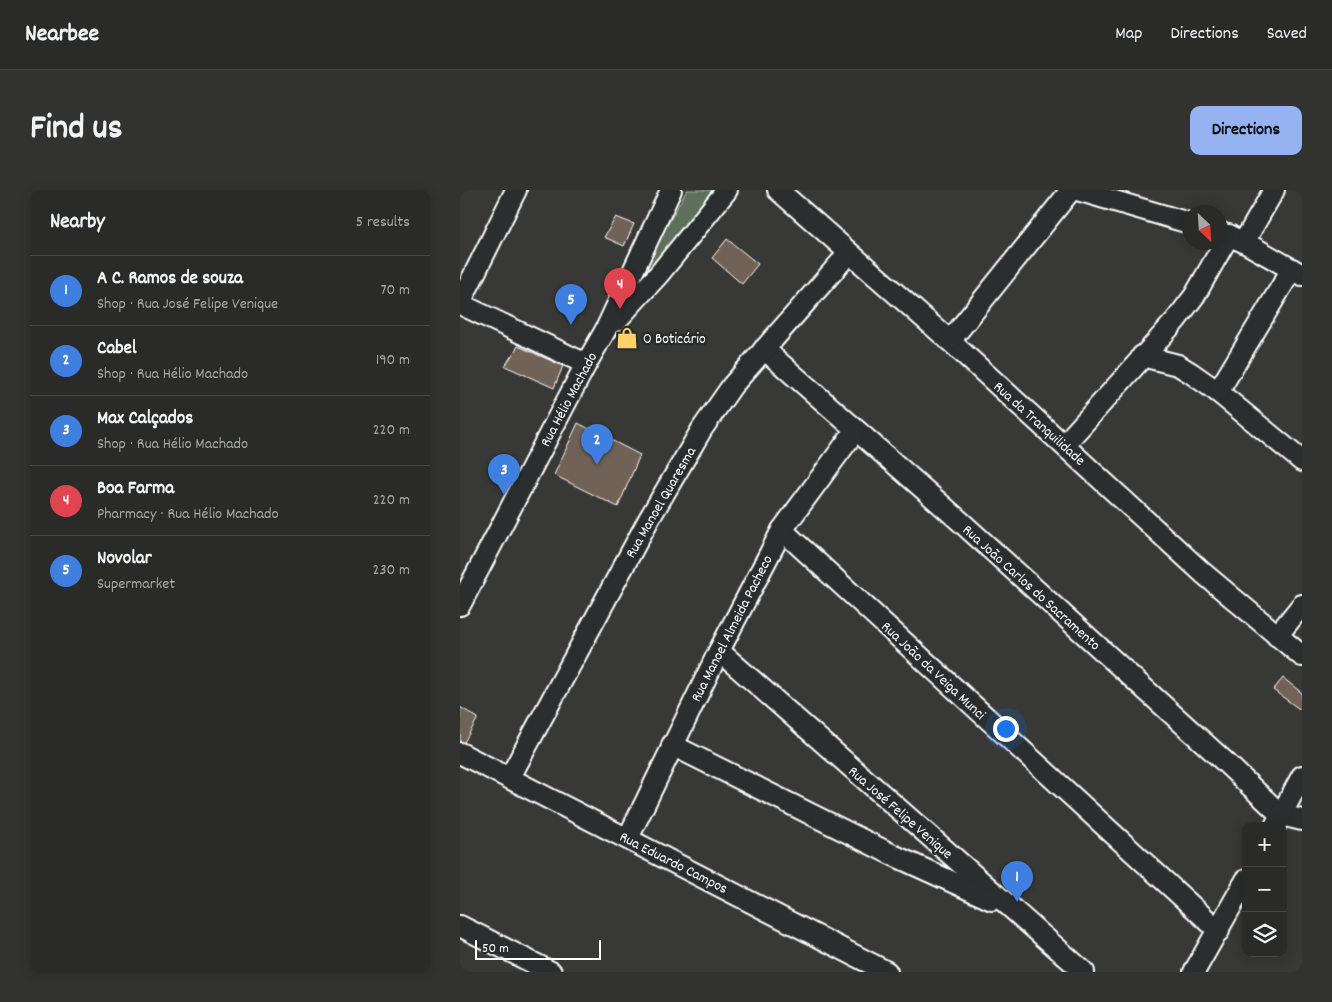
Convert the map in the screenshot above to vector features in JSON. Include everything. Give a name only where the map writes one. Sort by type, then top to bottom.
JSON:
[{"type":"street","points":[[516,190],[460,304],[586,364]]},
{"type":"street","name":"Rua Hélio Machado","points":[[460,605],[605,331],[672,190]]},
{"type":"street","points":[[605,331],[631,306],[659,274],[727,190]]},
{"type":"street","name":"Rua da Tranquilidade","points":[[778,190],[950,341],[1203,573],[1302,656]]},
{"type":"street","points":[[950,341],[1071,190]]},
{"type":"street","points":[[1077,190],[1182,221]]},
{"type":"street","points":[[1064,445],[1176,320],[1195,295],[1231,236],[1274,190]]},
{"type":"street","points":[[1218,392],[1297,272],[1231,236]]},
{"type":"street","name":"Rua Manoel Quaresma","points":[[510,778],[573,658],[682,461],[702,429],[732,386],[849,253]]},
{"type":"street","name":"Rua João Carlos do Sacramento","points":[[764,349],[855,431],[961,522],[1224,761],[1278,821]]},
{"type":"street","points":[[1142,356],[1178,365],[1218,392],[1299,453]]},
{"type":"street","name":"Rua Manoel Almeida Pacheco","points":[[628,838],[719,651],[782,530],[855,431]]},
{"type":"street","name":"Rua João da Veiga Munci","points":[[782,530],[1219,931]]},
{"type":"street","points":[[1277,636],[1302,604]]},
{"type":"street","name":"Rua José Felipe Venique","points":[[719,651],[1084,972]]},
{"type":"street","points":[[672,745],[893,855],[1009,907]]},
{"type":"street","name":"Rua Eduardo Campos","points":[[460,753],[887,972]]},
{"type":"street","points":[[1278,821],[1302,776]]},
{"type":"street","points":[[1278,821],[1302,820]]},
{"type":"street","points":[[1194,972],[1242,888]]},
{"type":"street","points":[[460,926],[551,972]]},
{"type":"green space","points":[[687,190],[718,190],[645,281],[638,277]]},
{"type":"building","points":[[616,217],[634,224],[624,246],[604,237]]},
{"type":"building","points":[[727,239],[758,264],[742,284],[712,258]]},
{"type":"building","points":[[518,346],[563,366],[554,388],[505,366]]},
{"type":"building","points":[[578,423],[640,455],[618,507],[554,475]]},
{"type":"building","points":[[1283,678],[1302,693],[1302,711],[1273,690]]},
{"type":"building","points":[[460,707],[478,718],[463,744],[460,742]]},
{"type":"place","name":"Boa Farma","points":[[620,309]]},
{"type":"place","name":"Novolar","points":[[571,325]]},
{"type":"place","name":"O Boticário","points":[[627,338]]},
{"type":"place","name":"Cabel","points":[[597,465]]},
{"type":"place","name":"Max Calçados","points":[[504,495]]},
{"type":"place","name":"A C. Ramos de souza","points":[[1017,902]]}]
